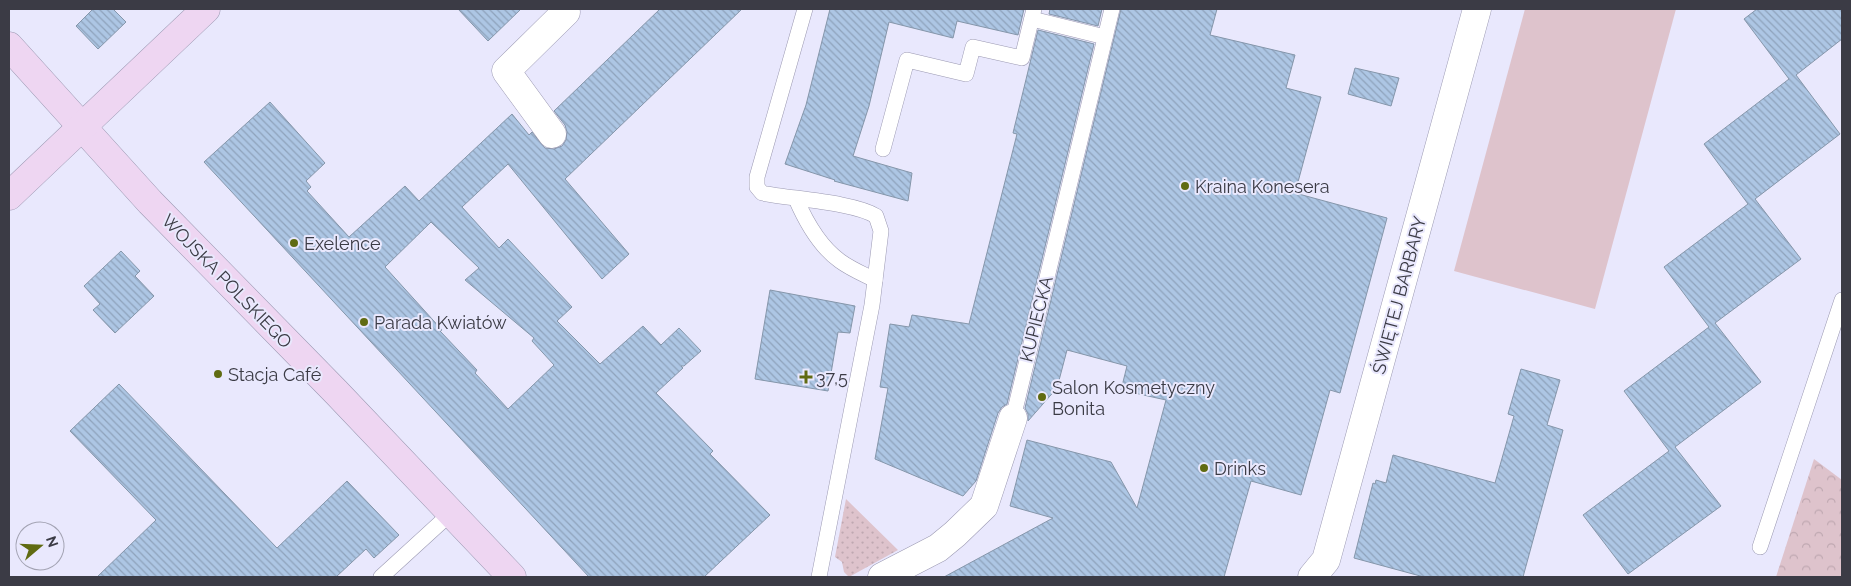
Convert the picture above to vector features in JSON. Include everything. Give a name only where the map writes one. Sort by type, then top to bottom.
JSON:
[{"type":"street","points":[[9,196],[206,9]]},
{"type":"street","points":[[552,134],[506,71],[566,12],[562,9]]},
{"type":"street","name":"ŚWIĘTEJ BARBARY","points":[[1312,577],[1326,560],[1477,9]]},
{"type":"street","name":"WOJSKA POLSKIEGO","points":[[9,46],[150,202],[336,392],[512,577]]},
{"type":"street","name":"KUPIECKA","points":[[882,577],[938,548],[984,506],[1012,418]]},
{"type":"lane","points":[[805,9],[757,177],[757,187],[762,193],[840,205],[870,213],[876,216],[881,231],[872,304],[819,577]]},
{"type":"lane","name":"KUPIECKA","points":[[1012,418],[1112,9]]},
{"type":"lane","points":[[883,149],[907,60],[966,74],[973,47],[1022,58],[1033,14],[1104,37]]},
{"type":"lane","points":[[796,199],[812,231],[824,246],[841,262],[874,280]]},
{"type":"lane","points":[[1760,547],[1842,300]]},
{"type":"lane","points":[[389,575],[451,513]]},
{"type":"green space","points":[[1525,9],[1676,9],[1595,309],[1454,271]]},
{"type":"green space","points":[[1814,459],[1842,480],[1842,577],[1776,577]]},
{"type":"green space","points":[[846,499],[898,550],[849,577],[844,572],[842,562],[835,557]]},
{"type":"building","points":[[93,9],[113,9],[126,22],[98,49],[76,26]]},
{"type":"building","points":[[458,9],[521,9],[488,41]]},
{"type":"building","points":[[660,9],[742,9],[565,179],[629,254],[602,279],[508,164],[462,207],[499,248],[508,239],[572,307],[557,321],[600,364],[643,326],[661,345],[679,328],[701,351],[684,366],[681,366],[683,368],[656,393],[713,451],[710,454],[770,515],[704,577],[589,577],[204,162],[270,102],[325,163],[306,181],[311,187],[307,191],[349,237],[405,186],[419,201],[512,114],[529,135],[532,132],[545,148],[554,149],[562,146],[566,140],[567,132],[565,125],[554,111]],"holes":[[[431,222],[479,268],[465,280],[534,338],[532,341],[554,365],[508,409],[475,373],[477,370],[440,331],[442,330],[385,267]]]},
{"type":"building","points":[[830,9],[1024,9],[1018,35],[957,21],[953,38],[889,22],[869,106],[853,156],[912,173],[908,201],[834,181],[785,164],[806,105]]},
{"type":"building","points":[[1050,9],[1102,9],[1098,26],[1049,14]]},
{"type":"building","points":[[1121,9],[1217,9],[1210,35],[1295,55],[1286,88],[1321,97],[1295,193],[1387,218],[1340,393],[1330,390],[1301,495],[1251,481],[1224,577],[944,577],[1053,518],[1010,506],[1027,440],[1111,462],[1137,508],[1166,400],[1121,390],[1127,366],[1067,350],[1057,388],[1028,421],[1028,414],[1025,408]]},
{"type":"building","points":[[1757,9],[1842,9],[1842,39],[1796,75],[1840,134],[1755,199],[1801,259],[1715,323],[1761,382],[1675,447],[1721,506],[1628,574],[1583,515],[1669,451],[1624,391],[1709,327],[1664,267],[1748,204],[1704,144],[1789,79],[1744,19]]},
{"type":"building","points":[[1038,30],[1094,44],[1007,404],[998,413],[976,481],[963,496],[875,459],[888,388],[880,387],[890,324],[909,327],[912,315],[969,324],[1017,134],[1013,133]]},
{"type":"building","points":[[1355,68],[1399,78],[1391,106],[1348,94]]},
{"type":"building","points":[[121,251],[140,271],[135,276],[154,296],[115,333],[93,310],[100,304],[84,286]]},
{"type":"building","points":[[770,290],[855,306],[850,333],[838,332],[828,391],[755,379]]},
{"type":"building","points":[[1521,369],[1560,380],[1547,425],[1563,430],[1523,577],[1424,577],[1354,558],[1373,483],[1375,484],[1376,480],[1386,483],[1393,455],[1495,483],[1514,416],[1508,414]]},
{"type":"building","points":[[119,384],[277,548],[347,481],[399,535],[374,558],[366,549],[336,577],[97,577],[156,520],[70,431]]},
{"type":"place","name":"Kraina Konesera","points":[[1185,186]]},
{"type":"place","name":"Exelence","points":[[294,243]]},
{"type":"place","name":"Parada Kwiatów","points":[[364,322]]},
{"type":"place","name":"Stacja Café","points":[[218,374]]},
{"type":"place","name":"37,5","points":[[806,377]]},
{"type":"place","name":"Salon Kosmetyczny Bonita","points":[[1042,397]]},
{"type":"place","name":"Drinks","points":[[1204,468]]}]
